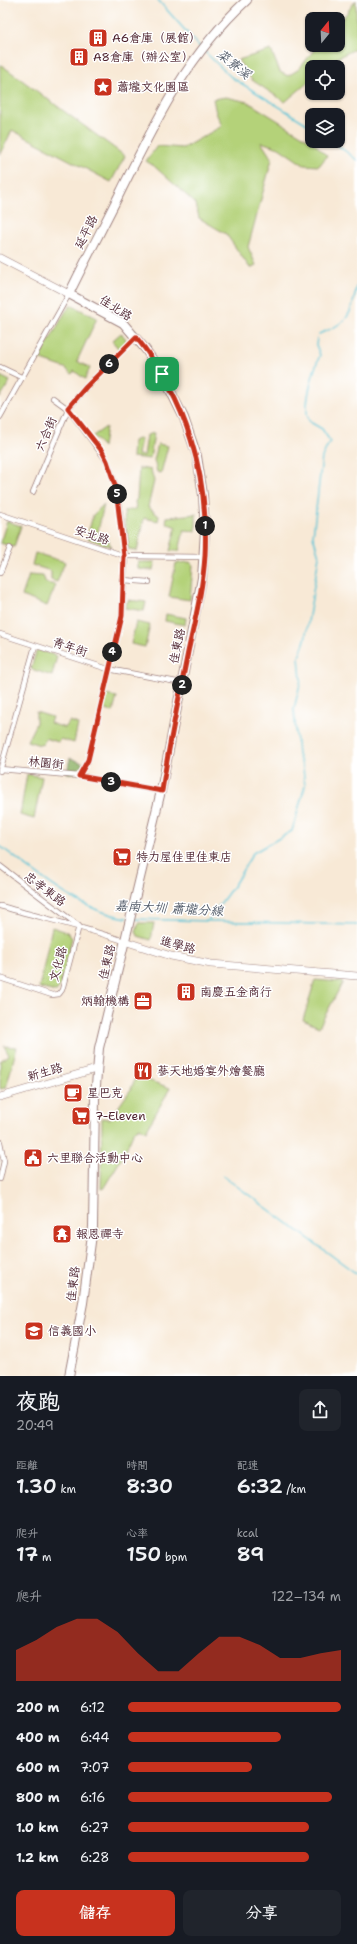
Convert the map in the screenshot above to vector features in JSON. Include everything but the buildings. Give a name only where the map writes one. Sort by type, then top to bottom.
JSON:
[{"type":"main road","name":"延平路","points":[[69,294],[138,156],[176,85],[193,59],[228,17],[247,0]]},
{"type":"main road","name":"佳北路","points":[[0,258],[123,324],[136,337],[152,359],[173,393],[193,443],[203,495],[205,557]]},
{"type":"main road","name":"佳東路","points":[[69,1376],[83,1303],[93,1226],[96,1069],[99,1048],[162,791],[205,557]]},
{"type":"main road","name":"進學路","points":[[124,941],[171,956],[200,962],[357,976]]},
{"type":"main road","name":"新生路","points":[[0,1097],[96,1069]]},
{"type":"street","name":"延平路","points":[[0,417],[21,377],[69,294]]},
{"type":"street","name":"六合街","points":[[33,492],[68,408],[86,387],[136,337]]},
{"type":"street","points":[[0,367],[21,377]]},
{"type":"street","points":[[53,398],[68,408],[102,451],[107,461],[116,488],[124,556],[122,616],[108,669],[88,760],[79,776]]},
{"type":"street","name":"安北路","points":[[0,514],[124,556],[205,557]]},
{"type":"street","points":[[0,574],[10,548]]},
{"type":"street","points":[[123,580],[149,582]]},
{"type":"street","name":"青年街","points":[[0,634],[108,669],[182,683]]},
{"type":"street","points":[[0,770],[35,646]]},
{"type":"street","name":"林園街","points":[[0,770],[79,776],[162,791]]},
{"type":"street","name":"忠孝東路","points":[[0,866],[79,926]]},
{"type":"street","name":"進學路","points":[[0,906],[64,924],[79,926],[124,941]]},
{"type":"street","name":"文化路","points":[[0,978],[52,995],[59,994],[62,990],[79,926]]},
{"type":"street","points":[[0,1142],[4,1161],[0,1180]]},
{"type":"green space","points":[[356,0],[357,48],[335,60],[306,60],[312,52],[345,52],[345,15]]},
{"type":"green space","points":[[271,50],[280,72],[288,76],[299,69],[305,61],[305,85],[285,102],[252,80],[238,60]]},
{"type":"green space","points":[[0,64],[125,156],[111,182],[12,130],[0,155]]},
{"type":"green space","points":[[226,97],[248,102],[305,137],[305,148],[319,148],[327,156],[319,166],[304,165],[279,148],[261,142],[272,159],[248,247],[256,265],[250,268],[226,234],[199,218],[196,204],[154,166],[146,161],[157,146],[183,148],[222,126],[216,113],[213,99]]},
{"type":"green space","points":[[70,306],[73,306],[97,318],[77,361],[90,368],[85,379],[74,371],[72,374],[65,368],[39,359]]},
{"type":"green space","points":[[121,333],[126,339],[126,344],[120,350],[112,341]]},
{"type":"green space","points":[[0,376],[10,381],[0,398]]},
{"type":"green space","points":[[106,427],[103,447],[93,436]]},
{"type":"green space","points":[[154,433],[150,459],[132,457],[133,441],[141,438],[138,455],[144,456],[147,435]]},
{"type":"green space","points":[[158,444],[168,446],[161,473],[157,472],[154,460]]},
{"type":"green space","points":[[139,468],[151,470],[154,481],[148,507],[159,516],[158,521],[144,518],[137,551],[130,550],[127,546],[124,511],[136,509],[135,501],[137,499]]},
{"type":"green space","points":[[104,504],[97,536],[108,539],[111,547],[87,538],[93,515]]},
{"type":"green space","points":[[196,514],[196,531],[184,530],[179,551],[170,551],[176,527],[166,523],[167,517]]},
{"type":"green space","points":[[7,521],[21,526],[14,547],[0,543]]},
{"type":"green space","points":[[35,553],[65,562],[57,582],[51,580],[51,571],[32,565]]},
{"type":"green space","points":[[138,562],[155,562],[153,570],[138,569]]},
{"type":"green space","points":[[190,562],[193,565],[190,600],[169,597],[176,563]]},
{"type":"green space","points":[[29,575],[43,576],[46,583],[56,585],[47,606],[22,596]]},
{"type":"green space","points":[[128,600],[146,602],[144,611],[125,608]]},
{"type":"green space","points":[[166,614],[186,618],[185,625],[165,621]]},
{"type":"green space","points":[[136,622],[150,625],[145,647],[131,644]]},
{"type":"green space","points":[[38,650],[57,656],[52,676],[31,669]]},
{"type":"green space","points":[[104,695],[117,697],[113,712],[102,709]]},
{"type":"green space","points":[[36,712],[52,717],[50,723],[65,728],[70,721],[78,724],[74,743],[61,739],[58,742],[45,738],[43,744],[40,745],[27,741],[36,723]]},
{"type":"green space","points":[[70,758],[83,763],[79,770],[75,773],[67,773]]},
{"type":"green space","points":[[27,774],[42,777],[34,819],[20,815]]},
{"type":"green space","points":[[139,923],[154,923],[151,940],[138,936],[136,931]]},
{"type":"green space","points":[[52,927],[67,932],[72,938],[61,984],[56,992],[39,988]]},
{"type":"green space","points":[[315,980],[343,982],[319,1027],[303,1020]]},
{"type":"green space","points":[[4,1046],[17,1047],[6,1088],[0,1089],[0,1061],[9,1055]]},
{"type":"green space","points":[[136,1076],[170,1088],[146,1131],[140,1127],[134,1131],[123,1156],[103,1189],[101,1189],[102,1118],[110,1119],[131,1089]]},
{"type":"waterway","name":"菜寮溪","points":[[158,0],[200,47]]},
{"type":"waterway","name":"菜寮溪","points":[[204,51],[231,77],[305,123]]},
{"type":"waterway","name":"菜寮溪","points":[[341,148],[357,160]]},
{"type":"waterway","points":[[319,334],[337,326],[347,317],[350,312],[357,286]]},
{"type":"waterway","points":[[209,919],[234,885],[253,853],[292,831],[305,786],[303,768],[298,755],[294,709],[301,680],[299,657],[305,640],[319,556],[313,536],[322,457],[330,441],[322,429],[310,422],[308,416],[307,408],[309,389],[320,355],[316,345],[317,338]]},
{"type":"waterway","name":"嘉南大圳 蕭壠分線","points":[[0,846],[44,880],[76,900],[92,908],[127,918]]},
{"type":"waterway","name":"嘉南大圳 蕭壠分線","points":[[133,919],[357,925]]},
{"type":"waterway","points":[[223,1176],[357,1274]]},
{"type":"place","name":"A6倉庫（展館）","points":[[98,38]]},
{"type":"place","name":"A8倉庫（辦公室）","points":[[79,57]]},
{"type":"place","name":"蕭壠文化園區","points":[[103,87]]},
{"type":"place","name":"特力屋佳里佳東店","points":[[122,857]]},
{"type":"place","name":"南慶五金商行","points":[[186,992]]},
{"type":"place","name":"炳翰機構","points":[[143,1001]]},
{"type":"place","name":"蔘天地婚宴外燴餐廳","points":[[143,1071]]},
{"type":"place","name":"星巴克","points":[[73,1093]]},
{"type":"place","name":"7-Eleven","points":[[81,1116]]},
{"type":"place","name":"六里聯合活動中心","points":[[33,1158]]},
{"type":"place","name":"報恩禪寺","points":[[62,1234]]},
{"type":"place","name":"信義國小","points":[[34,1331]]},
{"type":"route","points":[[136,337],[162,374],[180,407],[197,456],[203,495],[205,531],[205,557],[202,578],[162,791],[79,776],[88,760],[108,669],[122,616],[124,556],[123,536],[116,488],[111,471],[102,451],[68,408],[86,387],[136,337]]}]
